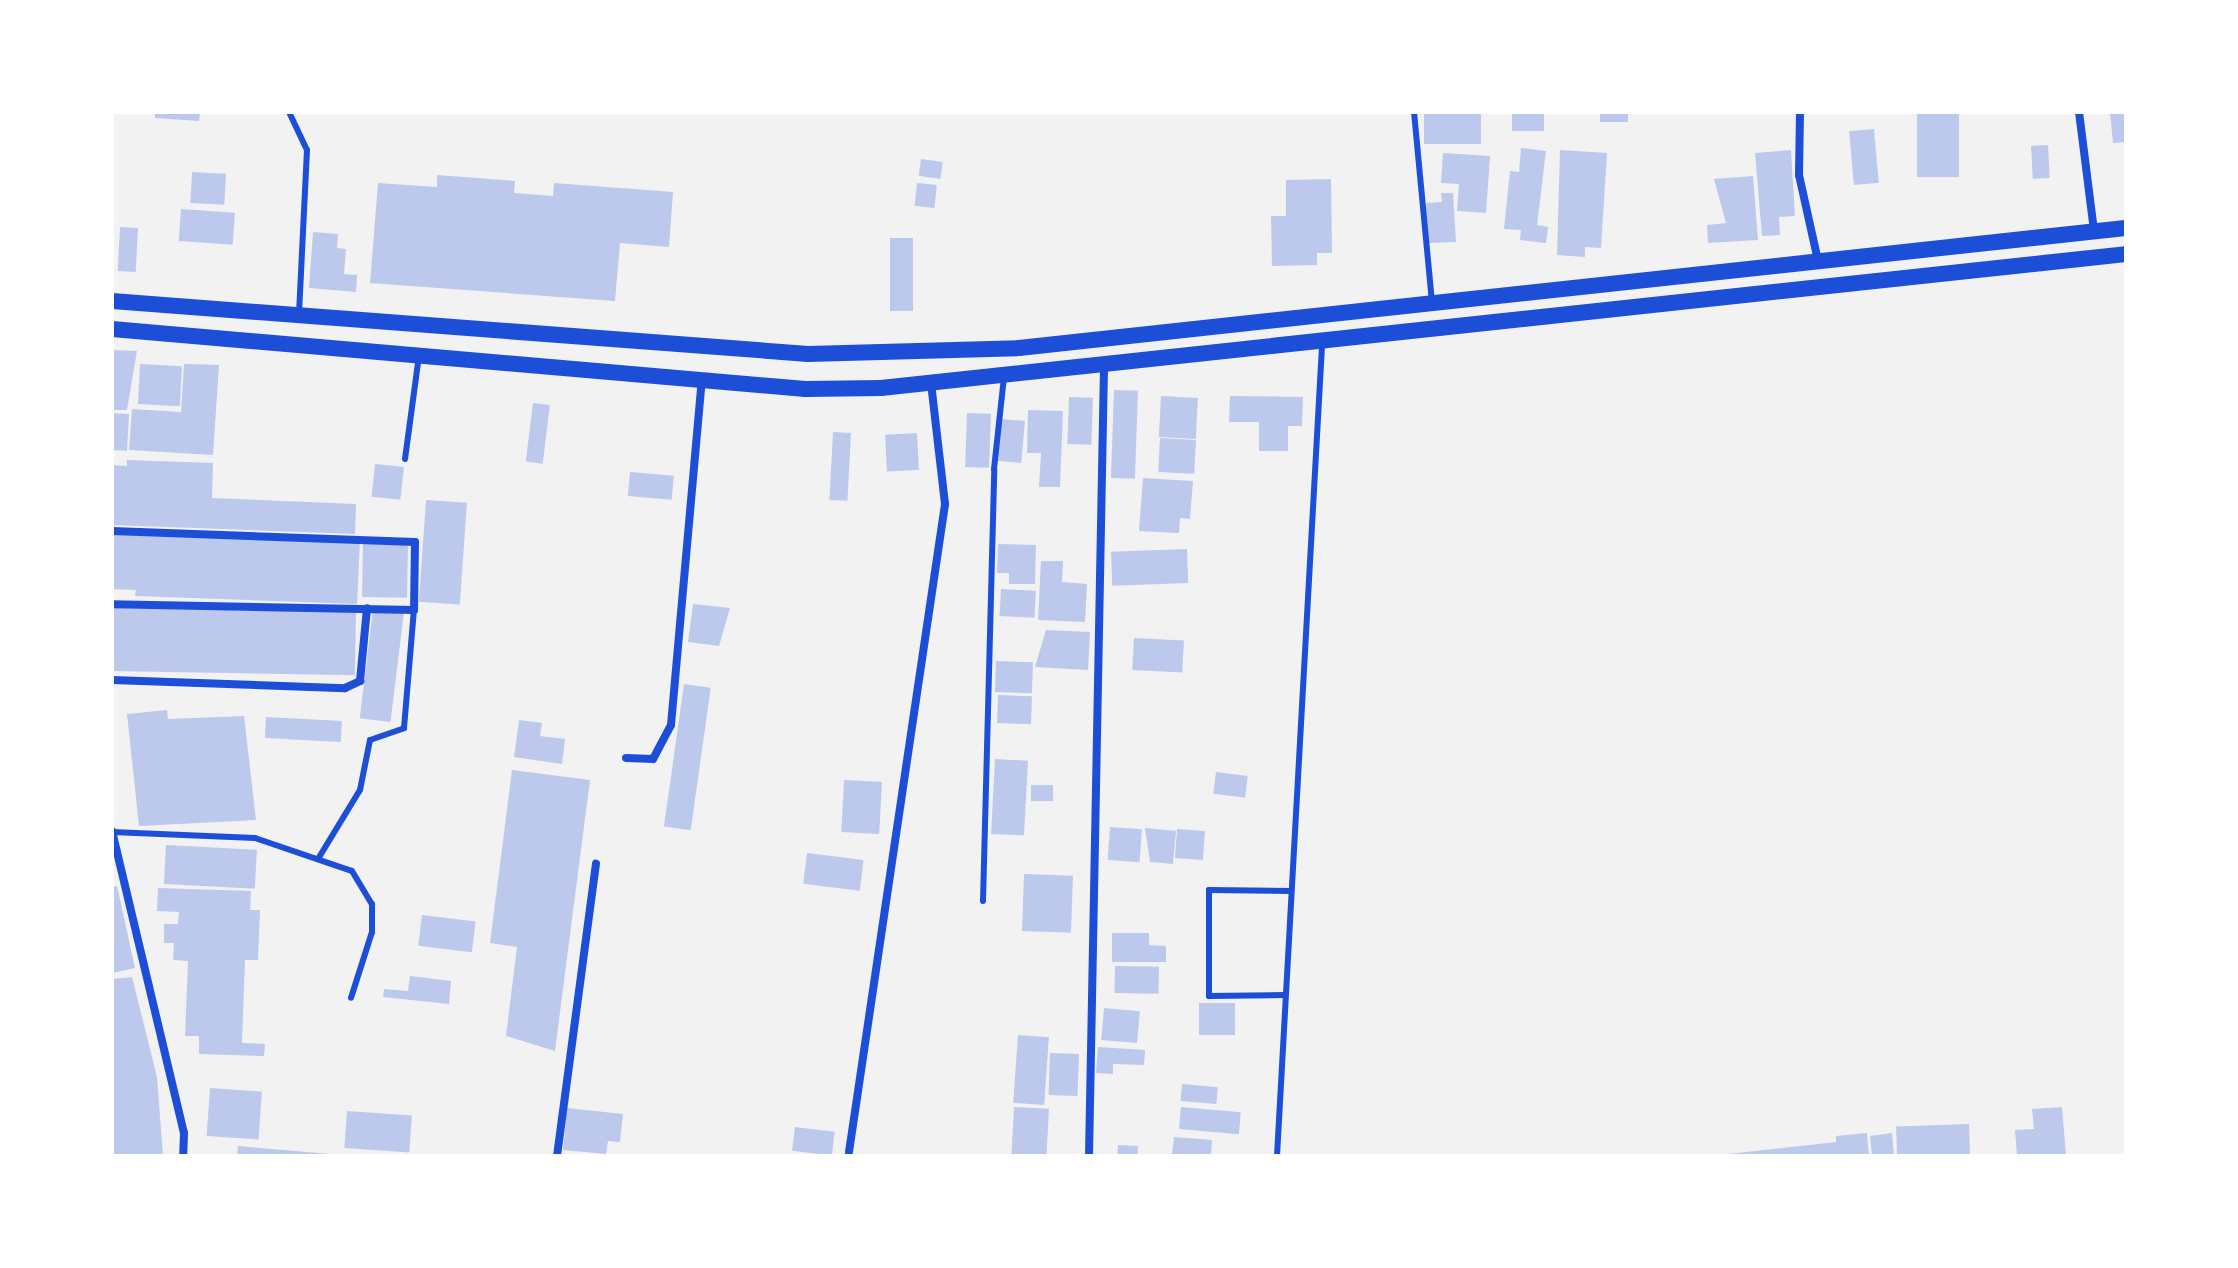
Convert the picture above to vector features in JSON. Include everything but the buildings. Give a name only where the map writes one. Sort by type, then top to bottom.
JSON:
[{"type":"main road","points":[[112,301],[808,354],[1019,348],[2126,228]]},
{"type":"main road","points":[[112,329],[805,389],[1004,377],[1322,345],[2126,254]]},
{"type":"street","points":[[1800,112],[1799,175],[1818,261]]},
{"type":"street","points":[[2079,112],[2094,231]]},
{"type":"street","points":[[1089,1156],[1104,366]]},
{"type":"street","points":[[626,758],[653,759],[671,725],[702,380]]},
{"type":"street","points":[[849,1152],[945,504],[931,383]]},
{"type":"street","points":[[112,531],[415,542],[414,610],[112,604]]},
{"type":"street","points":[[112,680],[345,688],[360,681],[367,608]]},
{"type":"street","points":[[112,831],[184,1133],[183,1156]]},
{"type":"street","points":[[557,1156],[596,864]]},
{"type":"street","points":[[112,879],[124,878]]},
{"type":"lane","points":[[289,112],[307,150],[299,317]]},
{"type":"lane","points":[[1414,112],[1432,304]]},
{"type":"lane","points":[[1277,1156],[1322,345]]},
{"type":"lane","points":[[405,459],[419,355]]},
{"type":"lane","points":[[983,901],[994,469],[1004,377]]},
{"type":"lane","points":[[318,859],[360,790],[370,740],[404,728],[414,610]]},
{"type":"lane","points":[[112,831],[255,838],[352,871],[372,904],[372,932],[351,998]]},
{"type":"lane","points":[[1284,995],[1209,996],[1209,890],[1290,891]]}]
